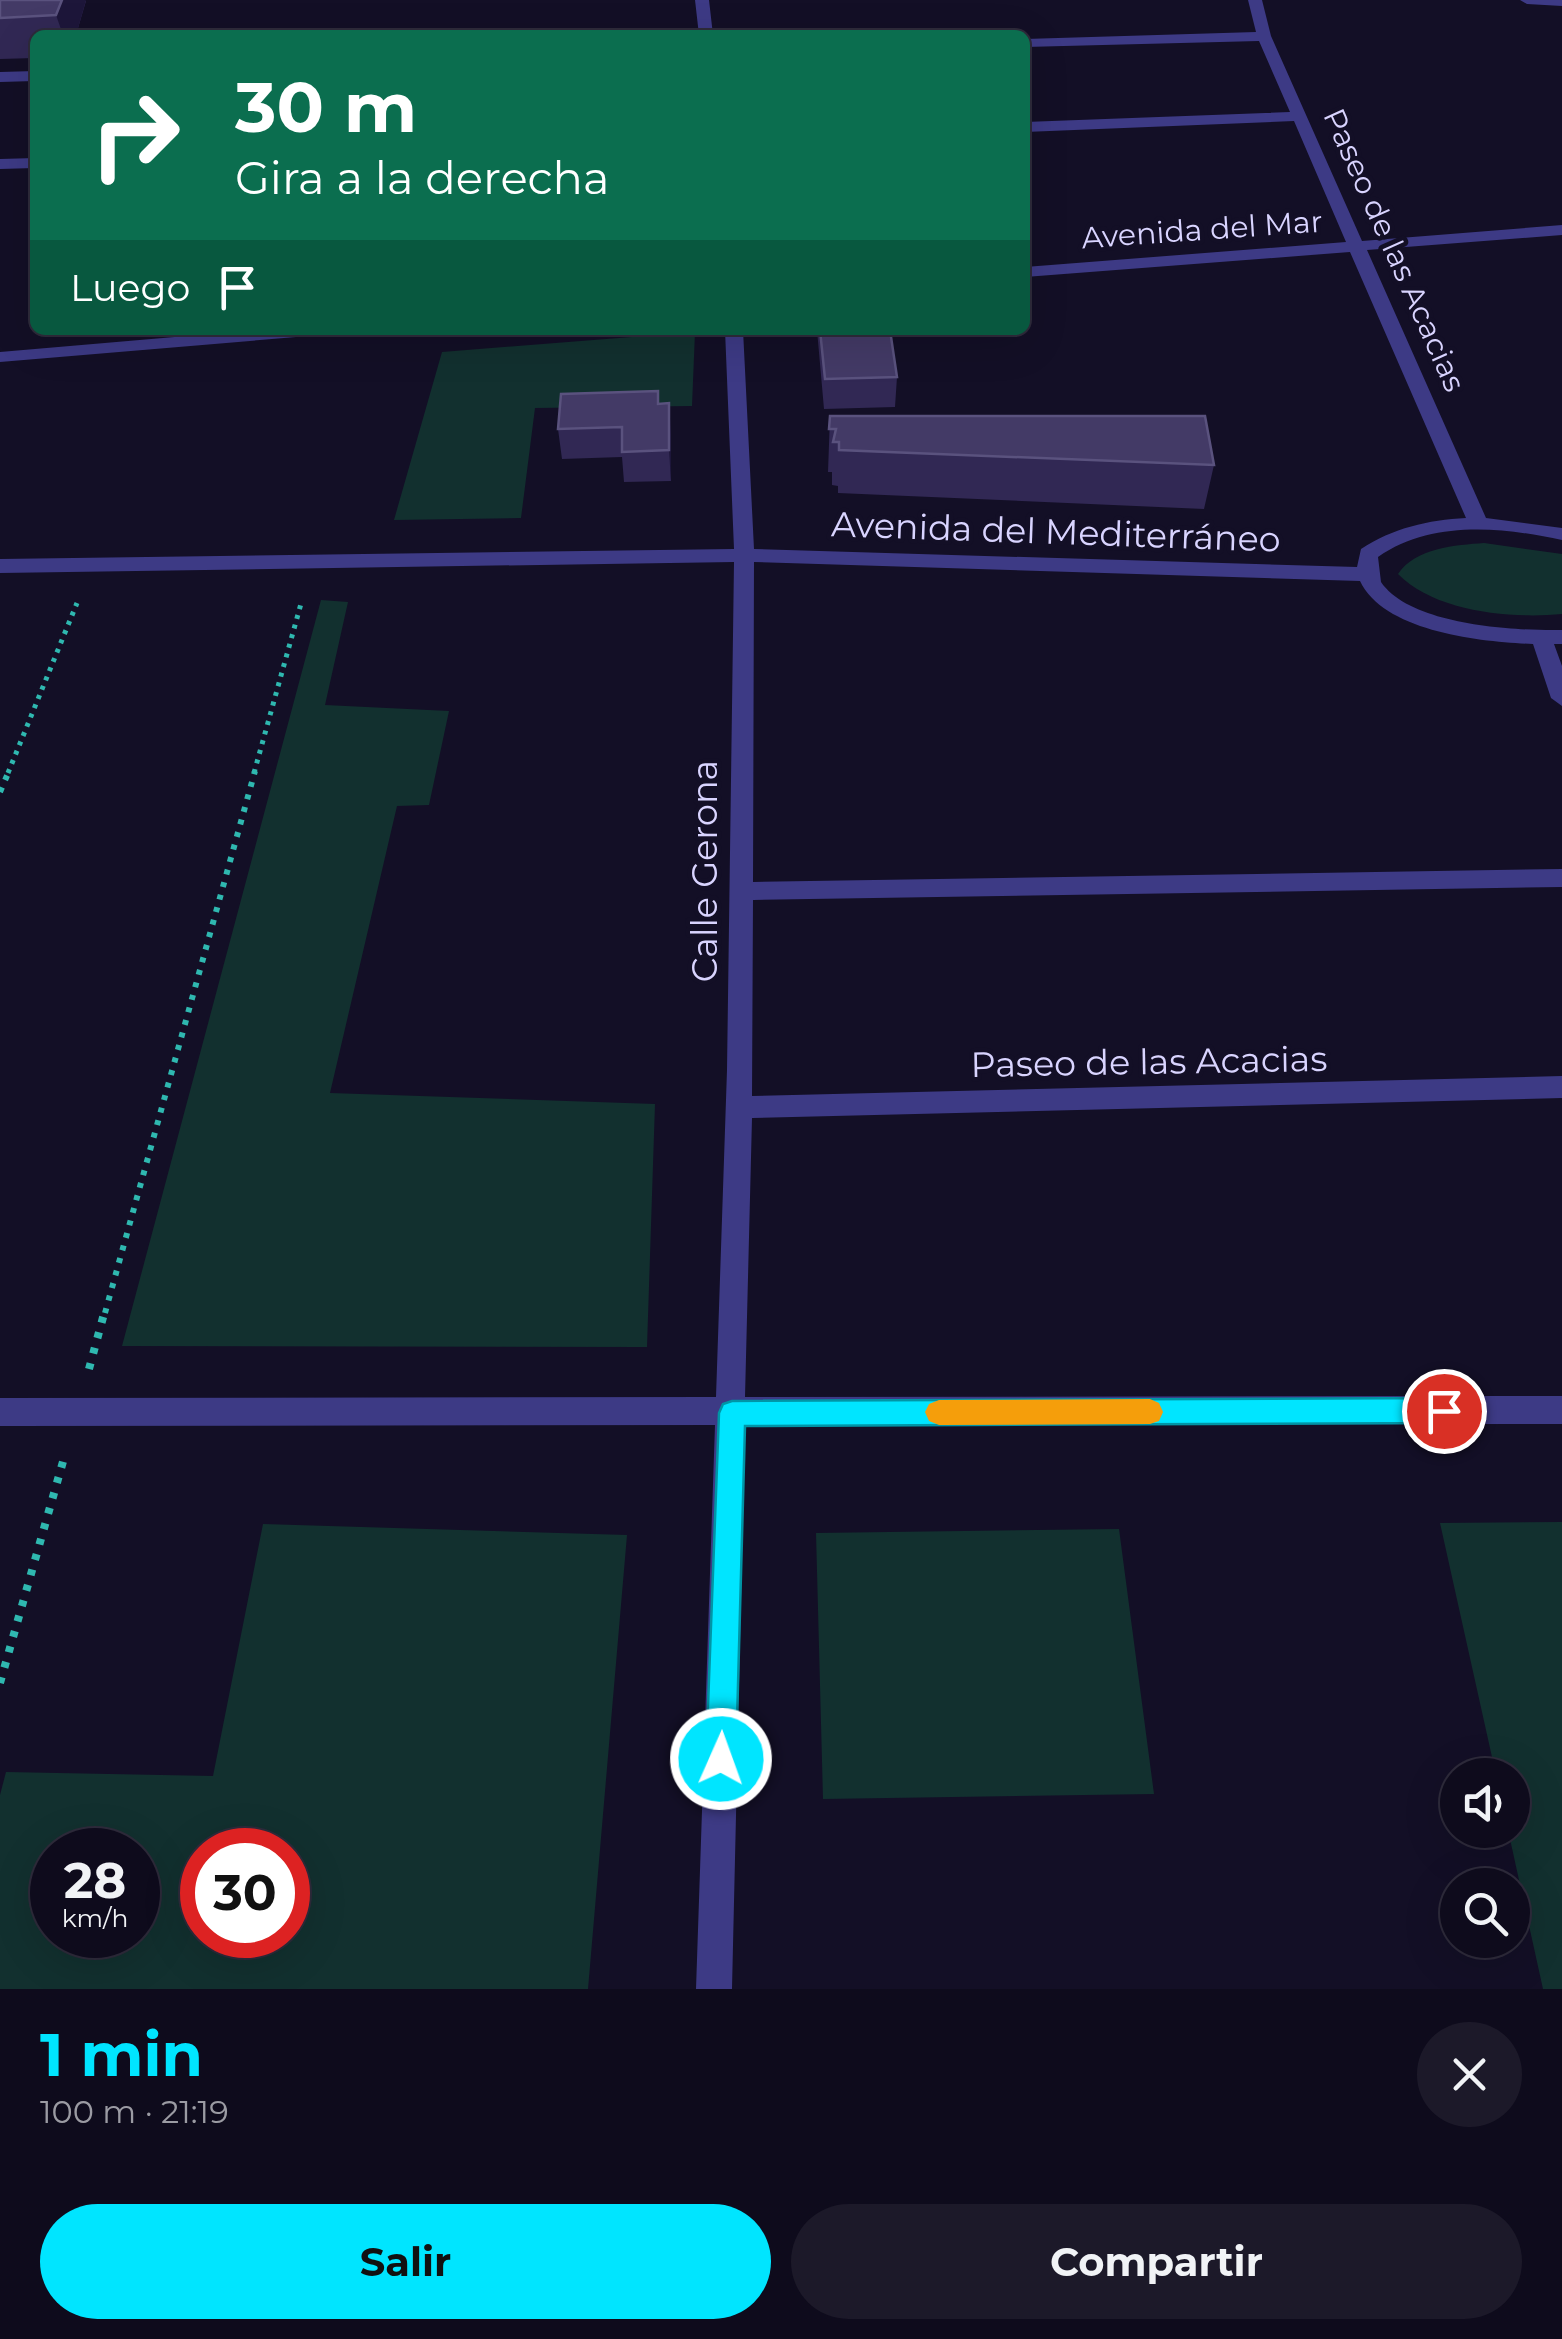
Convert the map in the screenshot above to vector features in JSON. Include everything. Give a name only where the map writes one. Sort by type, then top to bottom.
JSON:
[{"type":"street","points":[[702,0],[705,30]]},
{"type":"street","name":"Paseo de las Acacias","points":[[1254,0],[1264,36],[1479,525]]},
{"type":"street","points":[[1527,0],[1562,2]]},
{"type":"street","points":[[1030,43],[1264,36]]},
{"type":"street","points":[[0,77],[30,76]]},
{"type":"street","points":[[1030,127],[1300,116]]},
{"type":"street","points":[[0,164],[30,162]]},
{"type":"street","name":"Avenida del Mar","points":[[1030,272],[1562,230]]},
{"type":"street","points":[[0,357],[261,335]]},
{"type":"street","name":"Calle Gerona","points":[[714,1989],[738,1107],[744,555],[734,335]]},
{"type":"street","points":[[1562,534],[1479,525],[1398,535],[1368,554],[1366,574],[1381,598],[1412,614],[1552,638],[1562,698]]},
{"type":"street","name":"Avenida del Mediterráneo","points":[[0,566],[744,555],[1366,574]]},
{"type":"street","points":[[739,891],[1562,878]]},
{"type":"street","name":"Paseo de las Acacias","points":[[738,1107],[1562,1087]]},
{"type":"street","points":[[0,1412],[1562,1410]]},
{"type":"path","points":[[0,1683],[313,562]]},
{"type":"path","points":[[0,792],[93,564]]},
{"type":"green space","points":[[695,335],[692,406],[535,408],[521,518],[394,520],[442,352]]},
{"type":"green space","points":[[1484,543],[1562,554],[1562,614],[1498,614],[1453,605],[1414,587],[1398,574],[1425,553]]},
{"type":"green space","points":[[321,600],[348,602],[325,705],[449,711],[429,805],[397,806],[330,1093],[655,1104],[647,1347],[122,1346]]},
{"type":"green space","points":[[1562,1522],[1562,1989],[1543,1989],[1530,1930],[1530,1868],[1516,1868],[1512,1848],[1530,1848],[1530,1758],[1492,1758],[1440,1523]]},
{"type":"green space","points":[[263,1524],[627,1535],[588,1989],[0,1989],[0,1795],[6,1772],[213,1776]]},
{"type":"green space","points":[[1119,1529],[1154,1794],[823,1799],[816,1533]]},
{"type":"building","points":[[0,0],[62,0],[56,15],[0,18]]},
{"type":"building","points":[[821,335],[891,335],[897,377],[825,379]]},
{"type":"building","points":[[658,391],[658,404],[669,403],[669,450],[622,452],[622,427],[558,429],[561,394]]},
{"type":"building","points":[[830,416],[1205,416],[1214,465],[839,450],[839,442],[833,442],[836,429],[829,429]]},
{"type":"slow traffic","points":[[939,1412],[1150,1412]]},
{"type":"route","points":[[721,1759],[732,1413],[1444,1411]]}]
